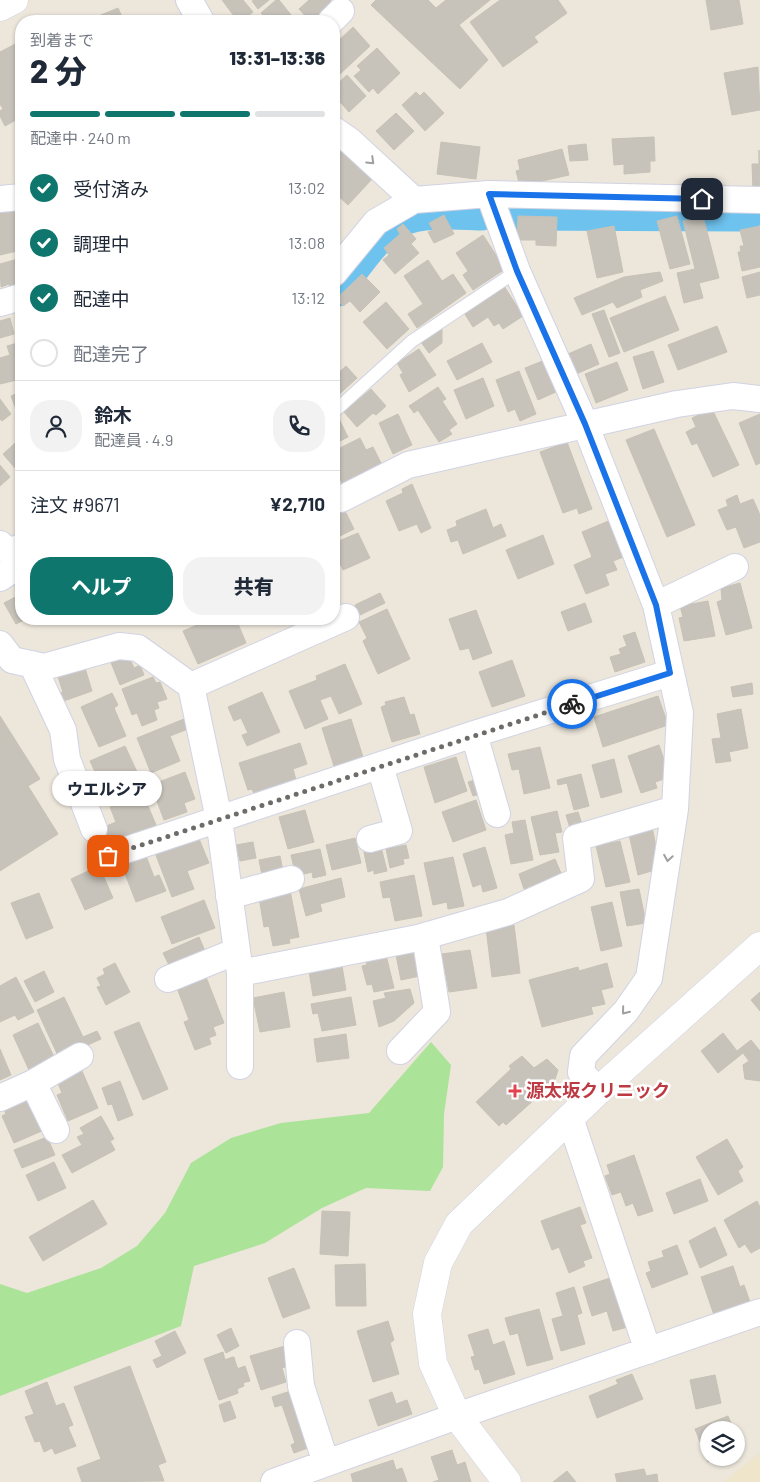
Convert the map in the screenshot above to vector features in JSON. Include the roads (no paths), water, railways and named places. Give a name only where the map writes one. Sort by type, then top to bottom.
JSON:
[{"type":"street","points":[[0,7],[14,0]]},
{"type":"street","points":[[189,0],[198,15]]},
{"type":"street","points":[[340,134],[350,140],[414,200]]},
{"type":"street","points":[[489,194],[517,271],[585,424],[656,605],[680,713],[675,809],[649,978],[626,1011],[583,1056],[581,1072],[598,1092]]},
{"type":"street","points":[[340,266],[376,222],[414,200],[489,194],[760,200]]},
{"type":"street","points":[[0,200],[15,198]]},
{"type":"street","points":[[0,303],[15,299]]},
{"type":"street","points":[[340,499],[408,465],[677,404],[733,396],[760,399]]},
{"type":"street","points":[[0,544],[9,552],[14,565]]},
{"type":"street","points":[[656,605],[735,567]]},
{"type":"street","points":[[340,620],[346,617]]},
{"type":"street","points":[[191,686],[328,625]]},
{"type":"street","points":[[0,644],[12,660],[44,667],[119,646],[138,648],[191,686],[219,819],[238,962],[240,1066]]},
{"type":"street","points":[[32,664],[63,730],[67,759],[94,828]]},
{"type":"street","points":[[108,856],[474,734],[670,673]]},
{"type":"street","points":[[474,734],[497,814]]},
{"type":"street","points":[[370,839],[399,831],[380,766]]},
{"type":"street","points":[[168,979],[238,962],[425,936],[508,912],[581,879],[576,838],[675,809]]},
{"type":"street","points":[[229,896],[291,878]]},
{"type":"street","points":[[400,1051],[437,1012],[425,936]]},
{"type":"street","points":[[507,1482],[457,1416],[433,1363],[427,1314],[438,1263],[459,1224],[598,1092],[760,946]]},
{"type":"street","points":[[0,1098],[33,1083],[80,1056]]},
{"type":"street","points":[[33,1083],[56,1130]]},
{"type":"street","points":[[570,1118],[648,1351]]},
{"type":"street","points":[[274,1482],[457,1416],[760,1312]]},
{"type":"street","points":[[297,1343],[302,1386],[326,1463]]},
{"type":"lane","points":[[340,406],[412,340],[517,271]]},
{"type":"waterway","points":[[340,279],[379,231],[405,214],[426,210],[481,210]]},
{"type":"waterway","points":[[499,210],[745,211]]},
{"type":"place","name":"ウエルシア","points":[[108,856]]},
{"type":"place","name":"源太坂クリニック","points":[[515,1091]]}]
